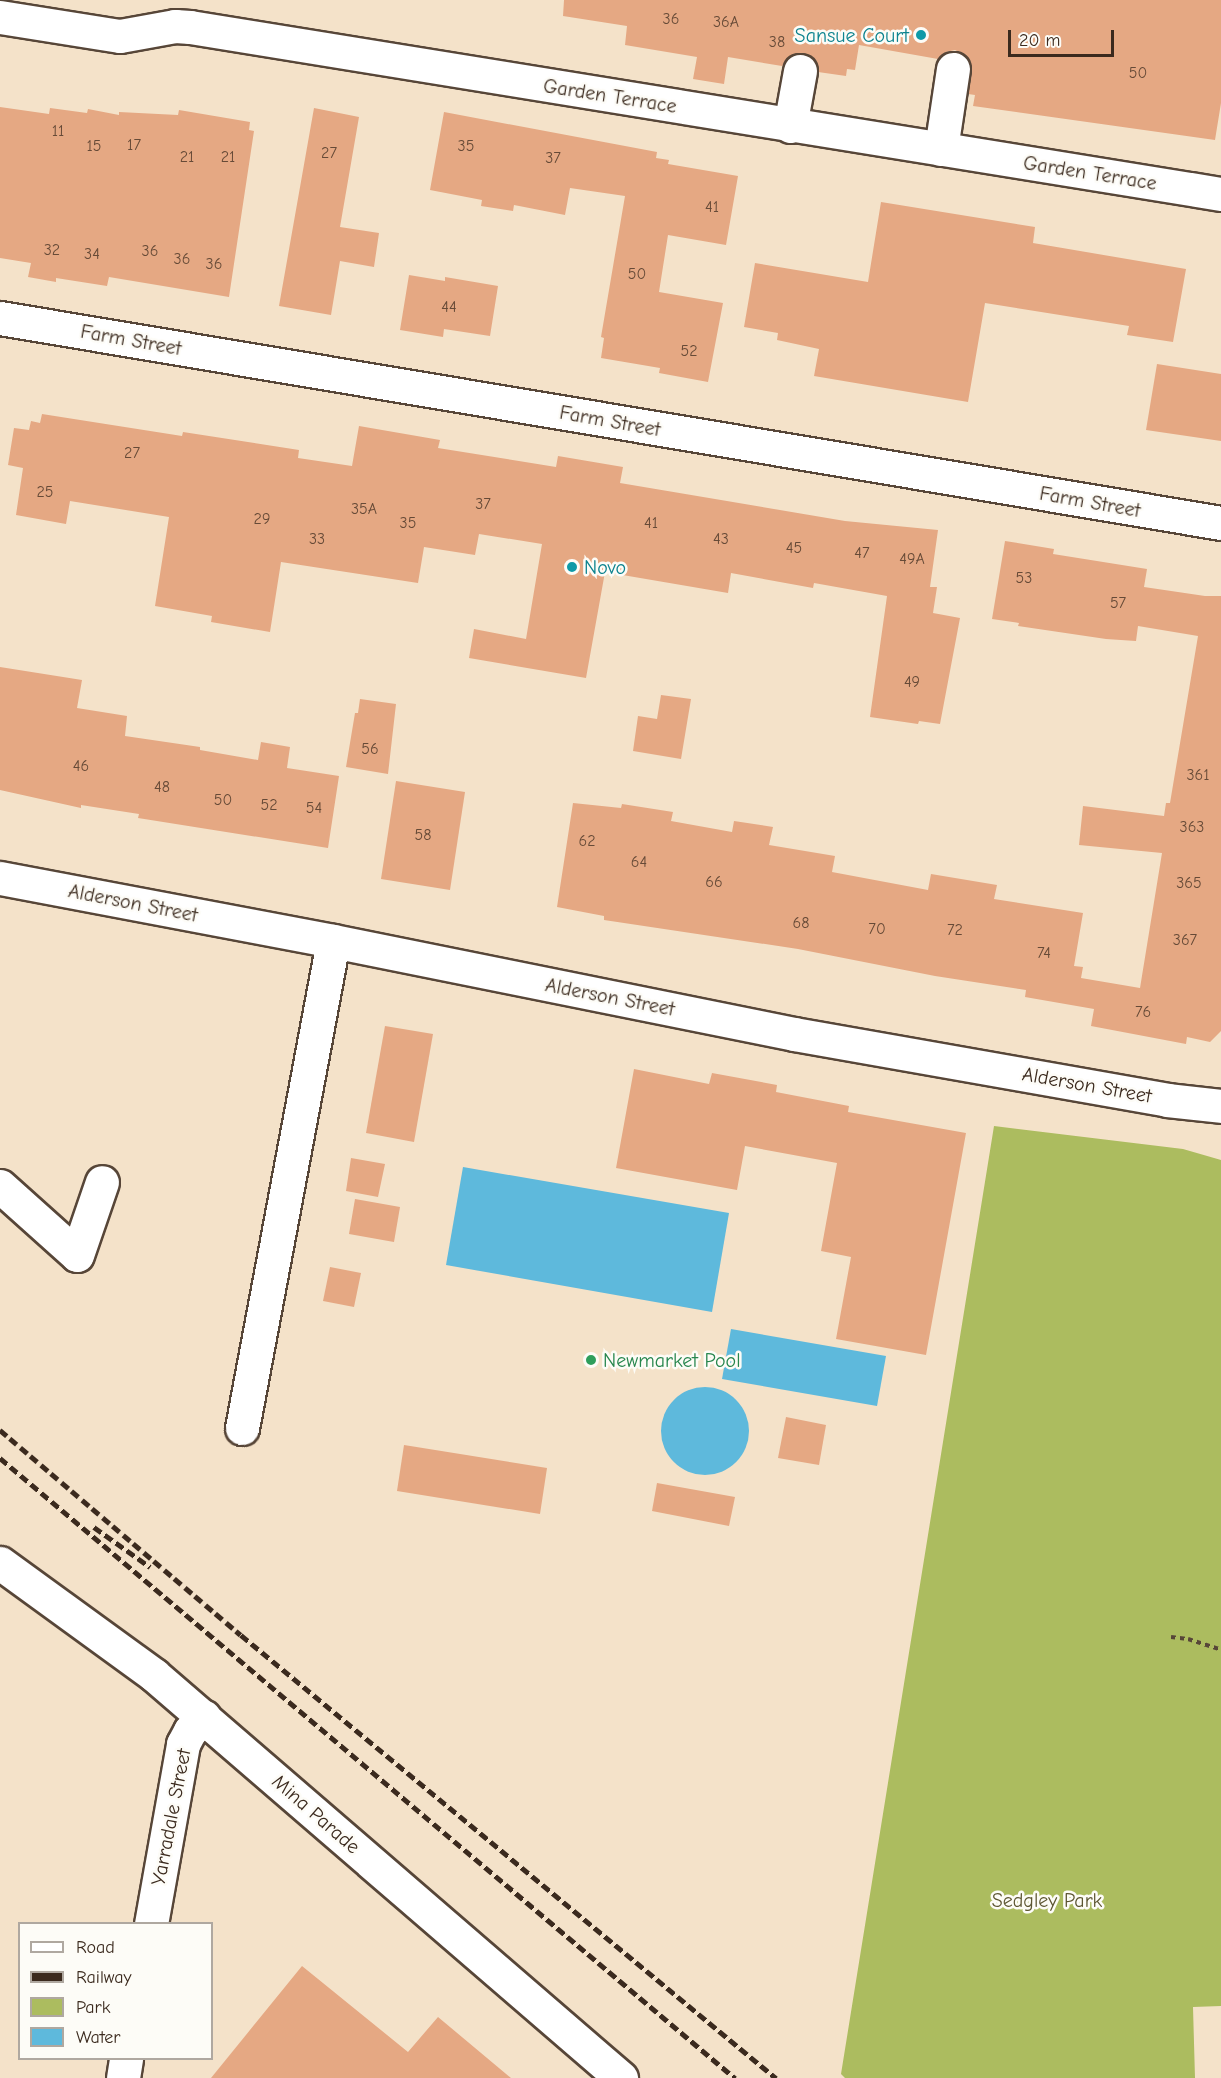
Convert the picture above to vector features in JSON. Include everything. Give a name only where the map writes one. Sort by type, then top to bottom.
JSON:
[{"type":"street","name":"Garden Terrace","points":[[0,17],[120,36],[175,26],[190,27],[1221,194]]},
{"type":"street","points":[[941,149],[953,69]]},
{"type":"street","points":[[790,126],[800,71]]},
{"type":"street","name":"Farm Street","points":[[0,318],[1221,523]]},
{"type":"street","name":"Alderson Street","points":[[0,878],[333,941],[794,1034],[1167,1100],[1221,1106]]},
{"type":"street","points":[[242,1428],[287,1117],[333,941]]},
{"type":"street","points":[[0,1186],[77,1255],[102,1182]]},
{"type":"street","name":"Mina Parade","points":[[0,1563],[154,1675],[621,2078]]},
{"type":"street","name":"Yarradale Street","points":[[151,1922],[183,1744],[190,1731],[204,1717]]},
{"type":"street","points":[[123,2078],[126,2060]]},
{"type":"path","points":[[1171,1637],[1188,1639],[1221,1650]]},
{"type":"green space","name":"Sedgley Park","points":[[994,1126],[1183,1149],[1221,1160],[1221,2006],[1193,2007],[1195,2078],[845,2078],[841,2074]]},
{"type":"water","points":[[463,1167],[729,1213],[712,1312],[446,1265]]},
{"type":"water","points":[[731,1329],[886,1356],[877,1406],[722,1379]]},
{"type":"water","points":[[696,1387],[714,1387],[730,1394],[742,1406],[749,1422],[749,1440],[742,1456],[730,1468],[714,1475],[696,1475],[680,1468],[668,1456],[661,1440],[661,1422],[668,1406],[680,1394]]},
{"type":"building","points":[[564,0],[1221,0],[1221,103],[1215,140],[973,106],[975,95],[968,94],[971,63],[965,55],[955,50],[946,52],[938,59],[859,45],[855,70],[847,69],[846,76],[818,72],[813,57],[803,53],[793,54],[782,66],[728,57],[724,84],[693,79],[697,57],[625,45],[627,26],[563,16]]},
{"type":"building","points":[[0,107],[49,114],[50,108],[87,113],[88,109],[119,115],[119,112],[178,115],[179,110],[250,122],[249,130],[254,131],[229,297],[109,277],[107,286],[56,278],[56,282],[28,277],[31,263],[0,258]]},
{"type":"building","points":[[314,108],[359,117],[340,227],[379,233],[374,267],[340,261],[331,315],[279,306]]},
{"type":"building","points":[[444,112],[657,152],[656,158],[669,160],[668,164],[738,176],[726,245],[668,235],[659,292],[723,303],[708,382],[659,373],[660,368],[601,358],[604,338],[601,337],[625,196],[570,188],[565,215],[514,205],[513,211],[481,206],[482,200],[430,190]]},
{"type":"building","points":[[881,202],[1035,227],[1033,243],[1186,269],[1173,342],[1127,335],[1129,326],[985,303],[968,402],[814,376],[819,349],[777,340],[778,333],[744,327],[755,263],[868,282]]},
{"type":"building","points":[[409,275],[445,281],[445,277],[498,286],[490,336],[444,329],[443,337],[400,330]]},
{"type":"building","points":[[1157,364],[1221,374],[1221,441],[1146,430]]},
{"type":"building","points":[[42,414],[182,436],[183,432],[299,450],[298,458],[352,466],[359,426],[440,440],[438,448],[556,467],[558,456],[623,467],[620,483],[845,521],[938,530],[930,587],[937,587],[933,613],[960,618],[940,724],[919,721],[918,724],[870,717],[887,596],[814,583],[813,588],[731,573],[728,593],[605,572],[586,678],[469,658],[474,629],[526,639],[542,544],[479,534],[475,555],[424,547],[418,583],[281,562],[270,632],[211,622],[212,616],[155,606],[169,517],[70,501],[66,524],[16,515],[23,468],[8,465],[14,428],[29,430],[31,421],[40,423]]},
{"type":"building","points":[[1005,541],[1054,549],[1053,554],[1147,569],[1144,587],[1205,596],[1221,596],[1221,1031],[1210,1042],[1187,1037],[1186,1044],[1091,1026],[1094,1009],[1025,997],[1026,990],[935,976],[798,949],[604,920],[604,916],[557,907],[573,803],[621,808],[622,804],[673,812],[671,821],[732,832],[734,821],[773,827],[769,845],[835,856],[832,872],[928,890],[931,874],[997,885],[994,899],[1083,913],[1074,966],[1083,967],[1081,978],[1140,988],[1162,853],[1079,845],[1083,806],[1164,816],[1166,803],[1170,803],[1198,636],[1138,626],[1136,641],[1106,639],[1018,626],[1019,623],[992,619]]},
{"type":"building","points":[[0,667],[82,680],[77,708],[127,716],[125,736],[200,747],[200,750],[258,760],[261,742],[290,747],[287,768],[339,776],[328,848],[138,818],[139,814],[81,805],[81,808],[0,790]]},
{"type":"building","points":[[661,695],[691,699],[681,759],[633,751],[638,716],[657,719]]},
{"type":"building","points":[[360,699],[396,704],[388,774],[346,767],[355,713],[358,713]]},
{"type":"building","points":[[396,781],[465,792],[450,890],[381,879]]},
{"type":"building","points":[[385,1026],[433,1034],[414,1142],[366,1133]]},
{"type":"building","points":[[634,1069],[709,1084],[712,1073],[777,1085],[776,1092],[849,1106],[848,1112],[966,1133],[926,1355],[836,1339],[851,1257],[821,1251],[837,1163],[745,1146],[737,1190],[616,1168]]},
{"type":"building","points":[[351,1158],[385,1164],[378,1197],[346,1191]]},
{"type":"building","points":[[355,1199],[400,1207],[394,1242],[349,1234]]},
{"type":"building","points":[[330,1267],[361,1273],[354,1307],[323,1301]]},
{"type":"building","points":[[786,1417],[826,1425],[819,1465],[778,1458]]},
{"type":"building","points":[[404,1445],[547,1468],[540,1514],[397,1491]]},
{"type":"building","points":[[657,1483],[735,1497],[729,1526],[652,1511]]},
{"type":"building","points":[[302,1966],[408,2052],[438,2017],[511,2078],[211,2078]]},
{"type":"railway","points":[[0,1430],[241,1635],[776,2078]]},
{"type":"railway","points":[[0,1458],[735,2078]]},
{"type":"railway","points":[[94,1527],[150,1567]]},
{"type":"place","name":"Sansue Court","points":[[921,35]]},
{"type":"place","name":"Novo","points":[[572,567]]},
{"type":"place","name":"Newmarket Pool","points":[[591,1360]]}]
